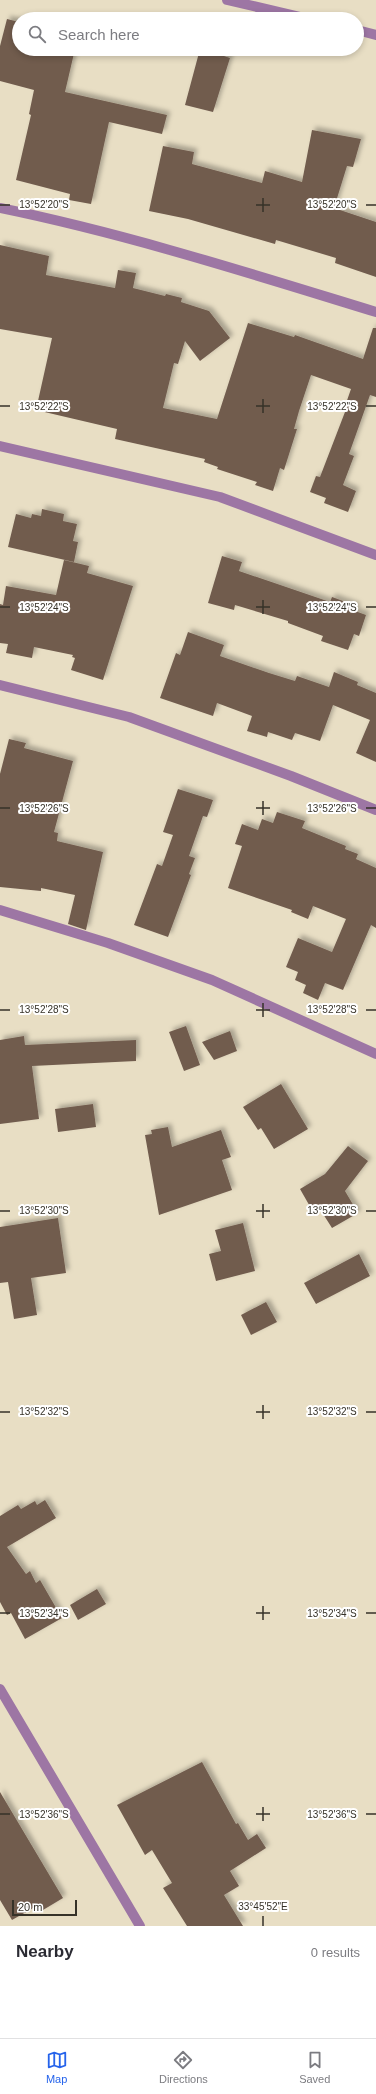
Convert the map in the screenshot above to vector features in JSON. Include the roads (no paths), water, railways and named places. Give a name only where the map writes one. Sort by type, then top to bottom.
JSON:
[{"type":"street","points":[[227,0],[279,12]]},
{"type":"street","points":[[364,32],[376,35]]},
{"type":"street","points":[[0,208],[77,225],[220,265],[376,312]]},
{"type":"street","points":[[0,446],[220,497],[376,555]]},
{"type":"street","points":[[0,685],[129,717],[291,776],[376,810]]},
{"type":"street","points":[[0,910],[108,943],[212,980],[376,1054]]},
{"type":"street","points":[[0,1689],[140,1926]]}]
